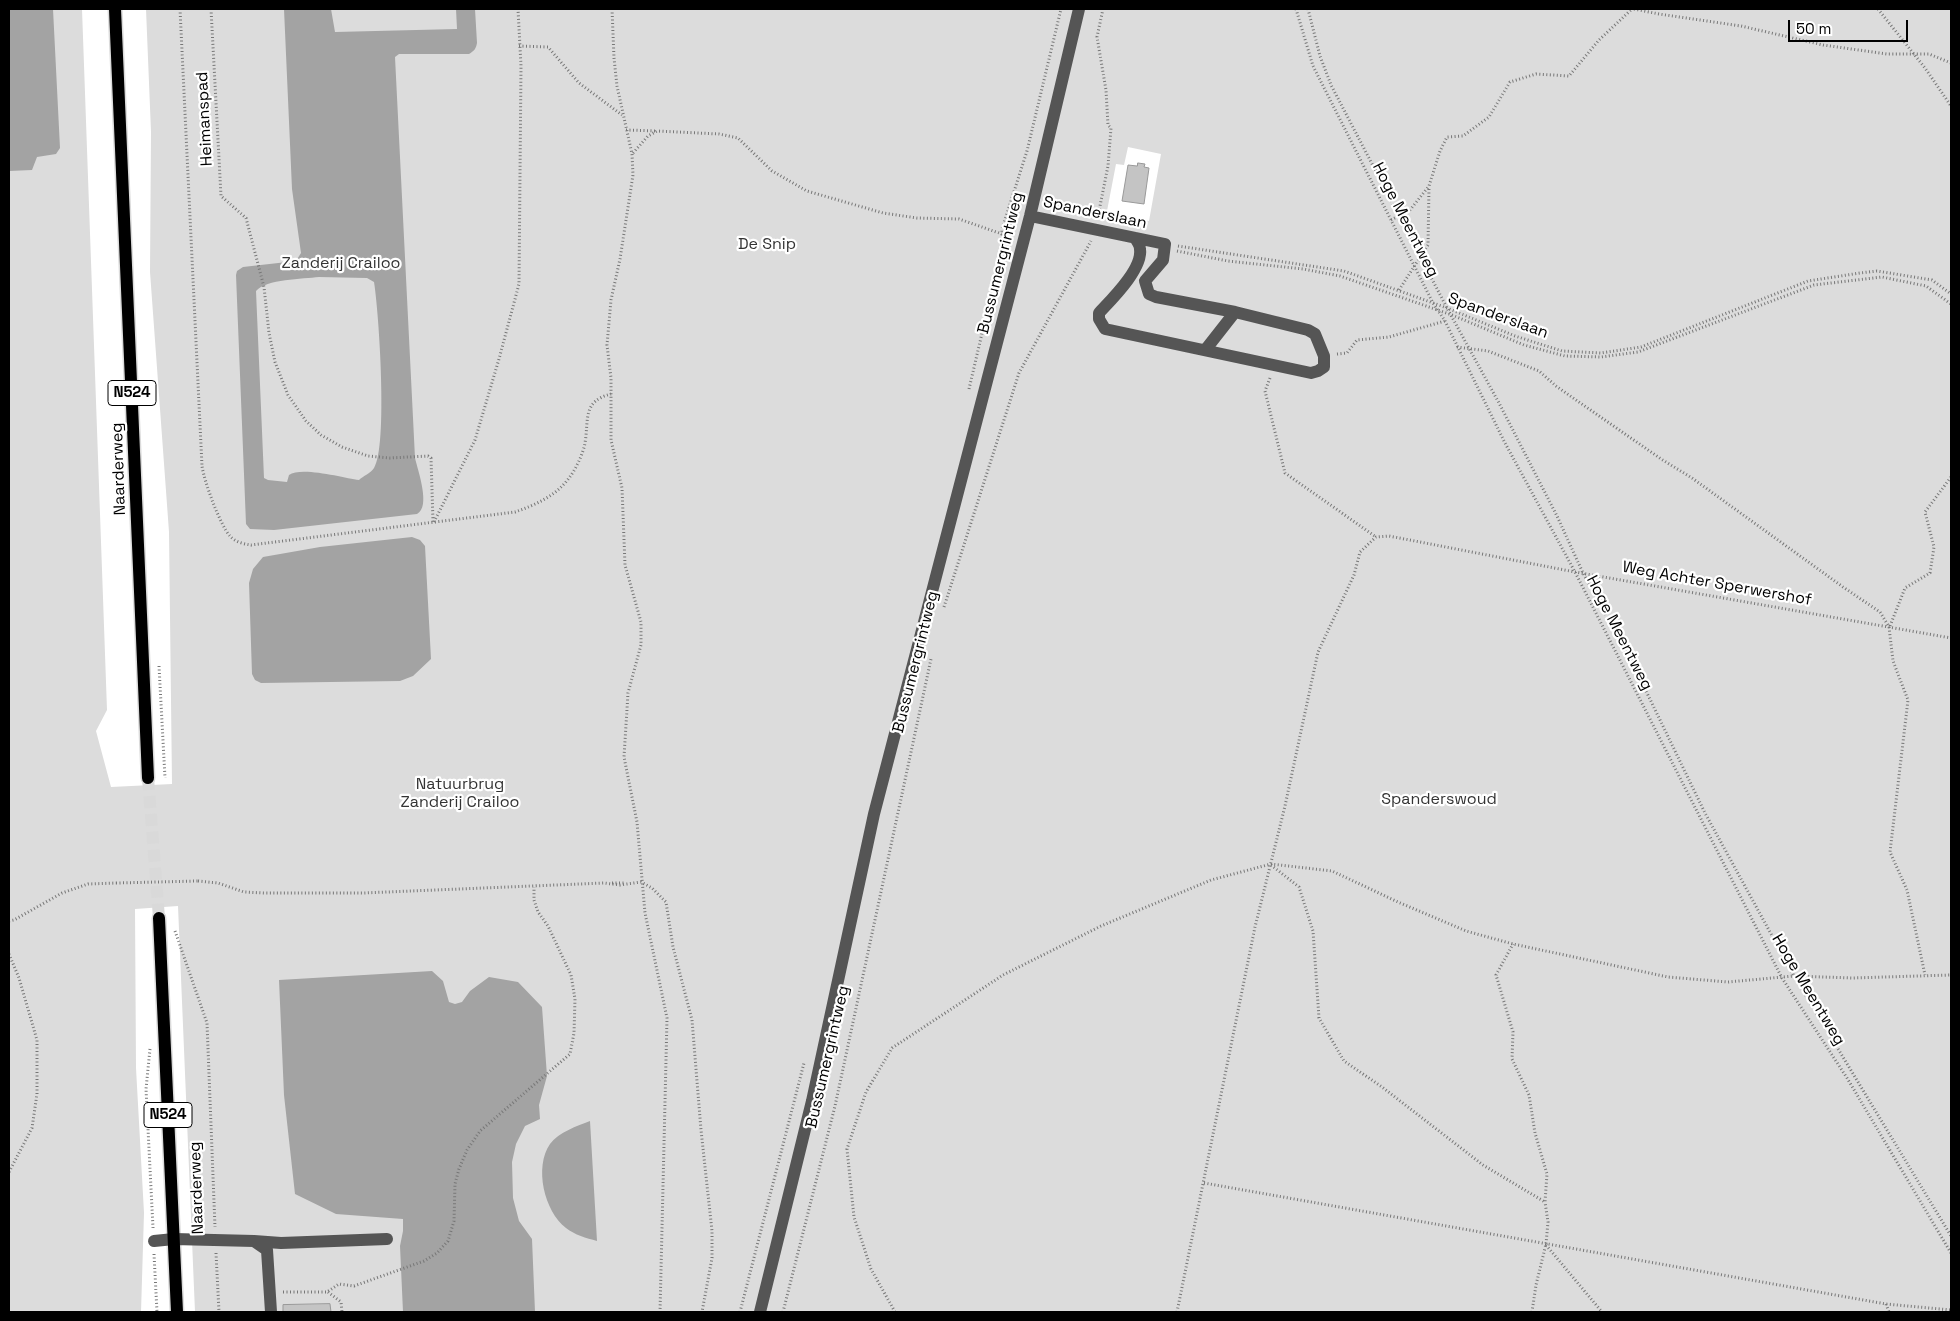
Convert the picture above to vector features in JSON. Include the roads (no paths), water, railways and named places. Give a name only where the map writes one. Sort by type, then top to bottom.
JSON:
[{"type":"main road","name":"Naarderweg","points":[[116,9],[148,778]]},
{"type":"main road","name":"Naarderweg","points":[[158,918],[177,1312]]},
{"type":"street","name":"Bussumergrintweg","points":[[760,1312],[812,1101],[874,814],[1030,216],[1080,9]]},
{"type":"street","name":"Spanderslaan","points":[[1030,216],[1165,246],[1163,260],[1145,282],[1148,294],[1235,312]]},
{"type":"street","points":[[1135,238],[1140,249],[1139,258],[1128,282],[1099,313],[1099,319],[1105,329],[1311,373],[1324,367],[1324,356],[1315,334],[1308,330],[1235,312],[1206,350]]},
{"type":"street","points":[[154,1241],[215,1240],[281,1243],[387,1239]]},
{"type":"street","points":[[254,1241],[267,1250],[271,1312]]},
{"type":"tunnel","points":[[148,778],[159,918]]},
{"type":"park label","name":"De Snip","points":[[767,245]]},
{"type":"park label","name":"Zanderij Crailoo","points":[[341,264]]},
{"type":"park label","name":"Natuurbrug Zanderij Crailoo","points":[[460,794]]},
{"type":"park label","name":"Spanderswoud","points":[[1439,800]]}]
